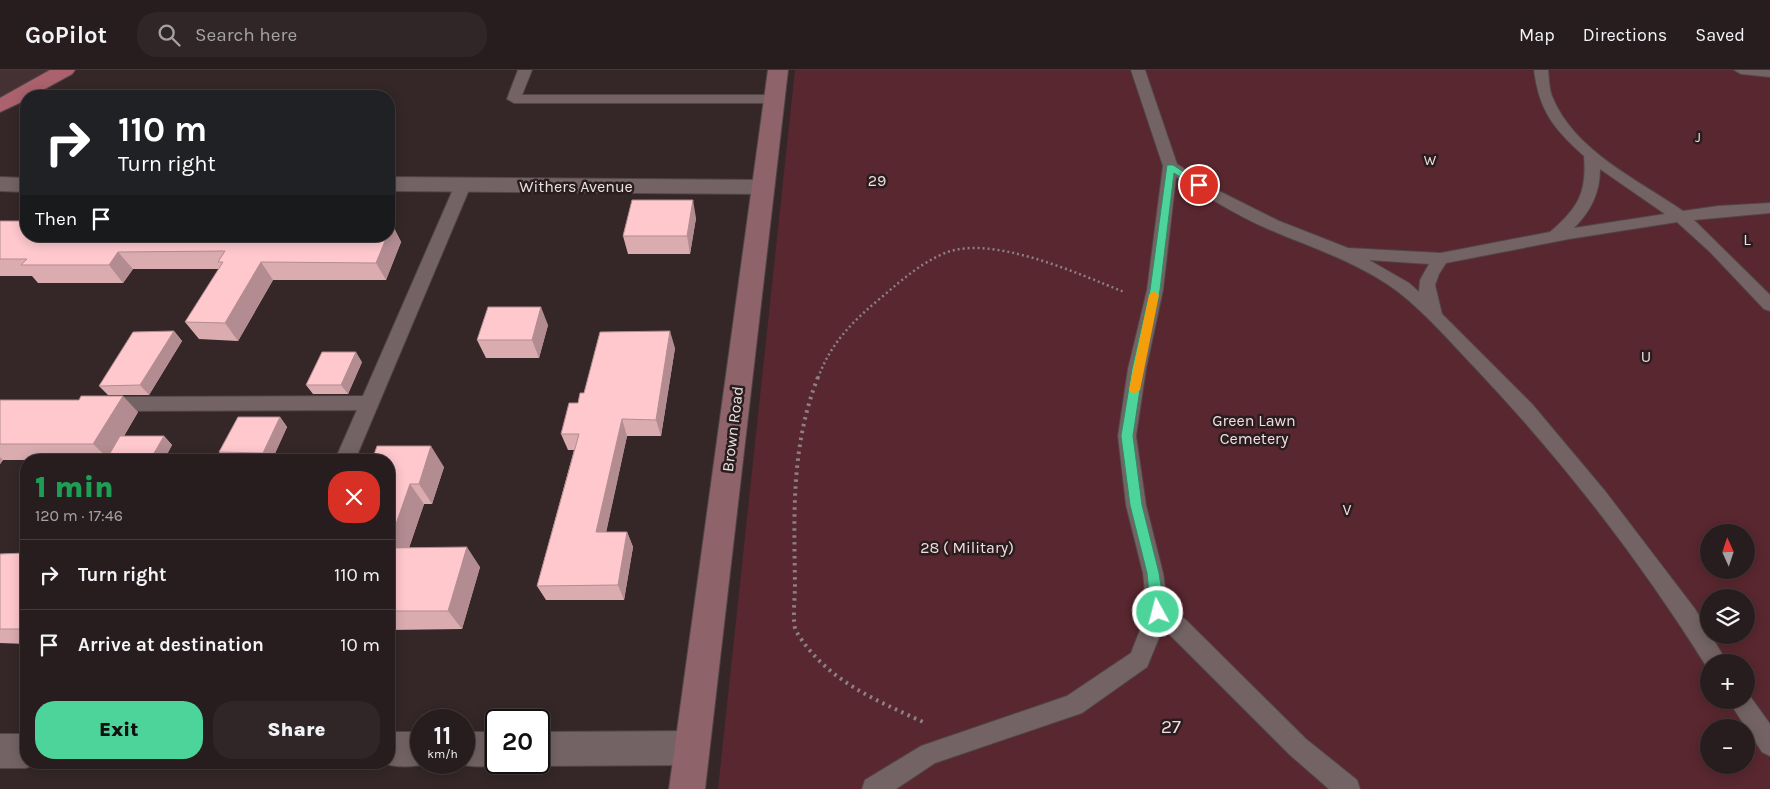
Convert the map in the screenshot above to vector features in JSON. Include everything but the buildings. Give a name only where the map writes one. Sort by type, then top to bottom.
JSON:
[{"type":"main road","points":[[29,90],[65,70]]},
{"type":"main road","name":"Brown Road","points":[[687,789],[778,70]]},
{"type":"main road","points":[[0,106],[20,95]]},
{"type":"street","points":[[0,184],[20,185]]},
{"type":"street","name":"Withers Avenue","points":[[395,184],[763,187]]},
{"type":"street","points":[[550,749],[692,748]]},
{"type":"street","points":[[395,749],[410,749]]},
{"type":"street","points":[[0,751],[20,751]]},
{"type":"lane","points":[[525,70],[514,99],[775,99]]},
{"type":"lane","points":[[874,789],[929,754],[1074,705],[1139,660],[1158,612],[1153,573],[1136,505],[1127,436],[1137,369],[1152,304],[1170,166],[1138,70]]},
{"type":"lane","points":[[1541,70],[1541,77],[1550,109],[1590,156],[1616,176],[1680,217],[1770,305]]},
{"type":"lane","points":[[1741,70],[1770,73]]},
{"type":"lane","points":[[1555,236],[1576,218],[1590,196],[1594,172],[1590,156]]},
{"type":"lane","points":[[1170,166],[1214,194],[1273,225],[1345,252],[1403,287],[1525,409],[1598,497],[1688,616],[1711,654]]},
{"type":"lane","points":[[348,454],[463,185]]},
{"type":"lane","points":[[1345,252],[1441,259],[1555,236],[1680,217],[1770,208]]},
{"type":"lane","points":[[1435,317],[1426,291],[1428,275],[1441,259]]},
{"type":"lane","points":[[90,404],[370,403]]},
{"type":"lane","points":[[1158,612],[1178,627],[1298,748],[1348,789]]},
{"type":"lane","points":[[1745,709],[1770,744]]},
{"type":"path","points":[[965,741],[858,692],[822,666],[795,629],[794,484],[807,405],[826,356],[856,318],[918,266],[947,252],[971,247],[1039,258],[1152,304]]},
{"type":"shaded area","points":[[0,70],[64,70],[27,90],[20,90],[20,94],[0,105]]},
{"type":"green space","name":"Green Lawn Cemetery","points":[[795,70],[1770,70],[1770,789],[718,789]]},
{"type":"slow traffic","points":[[1134,390],[1154,295]]},
{"type":"route","points":[[1158,612],[1153,573],[1136,505],[1127,436],[1137,369],[1155,290],[1170,166],[1199,185]]},
{"type":"park label","name":"J","points":[[1698,137]]},
{"type":"park label","name":"W","points":[[1430,160]]},
{"type":"park label","name":"29","points":[[877,180]]},
{"type":"park label","name":"L","points":[[1747,239]]},
{"type":"park label","name":"U","points":[[1646,356]]},
{"type":"park label","name":"V","points":[[1347,509]]},
{"type":"park label","name":"28 ( Military)","points":[[967,547]]},
{"type":"park label","name":"27","points":[[1171,726]]}]
